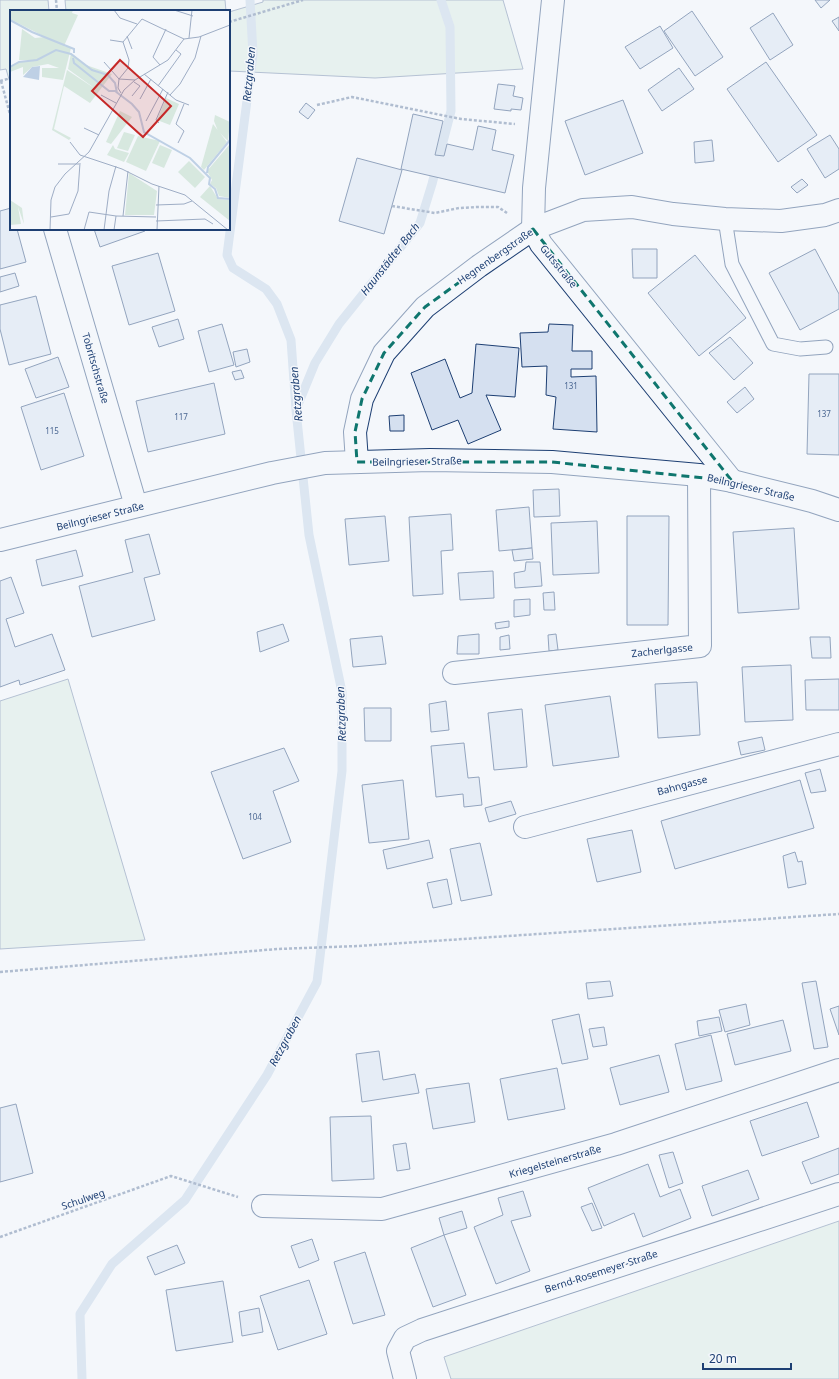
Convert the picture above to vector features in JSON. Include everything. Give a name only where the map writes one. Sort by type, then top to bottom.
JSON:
[{"type":"street","points":[[533,229],[534,188],[553,0]]},
{"type":"street","name":"Hegnenbergstraße","points":[[357,462],[355,432],[362,399],[384,353],[425,308],[479,266],[533,229],[583,210],[632,207],[673,214],[725,219],[781,221],[825,215],[839,210]]},
{"type":"street","name":"Gutsstraße","points":[[533,229],[541,244],[732,481]]},
{"type":"street","name":"Tobritschstraße","points":[[55,230],[136,506]]},
{"type":"street","name":"Beilngrieser Straße","points":[[0,540],[272,473],[325,463],[430,460],[552,462],[699,475],[732,481],[812,501],[839,510]]},
{"type":"street","name":"Zacherlgasse","points":[[454,673],[700,646],[699,475]]},
{"type":"street","name":"Bahngasse","points":[[525,827],[839,744]]},
{"type":"street","name":"Kriegelsteinerstraße","points":[[263,1206],[382,1209],[616,1144],[839,1070]]},
{"type":"street","name":"Bernd-Rosemeyer-Straße","points":[[405,1379],[398,1351],[405,1338],[422,1330],[839,1194]]},
{"type":"lane","points":[[725,219],[732,264],[773,344],[800,349],[826,347]]},
{"type":"path","points":[[56,0],[57,10]]},
{"type":"path","points":[[230,22],[303,0]]},
{"type":"path","points":[[10,78],[0,81],[10,115]]},
{"type":"path","points":[[317,105],[352,97],[461,119],[540,125]]},
{"type":"path","points":[[392,206],[435,213],[472,207],[498,207],[533,229]]},
{"type":"path","points":[[0,972],[277,949],[358,946],[839,914]]},
{"type":"path","name":"Schulweg","points":[[0,1237],[171,1176],[222,1192]]},
{"type":"highlighted area","points":[[533,229],[732,481],[552,462],[357,462],[355,432],[362,399],[384,353],[425,307]]},
{"type":"shaded area","points":[[0,0],[48,0],[49,10],[10,10],[10,83],[6,69],[0,70]]},
{"type":"shaded area","points":[[65,0],[225,0],[226,10],[66,10]]},
{"type":"shaded area","points":[[263,0],[503,0],[523,69],[375,78],[230,71],[230,12],[263,2]]},
{"type":"shaded area","points":[[68,679],[145,940],[0,949],[0,701]]},
{"type":"shaded area","points":[[839,1221],[839,1379],[451,1379],[444,1357]]},
{"type":"building","points":[[815,0],[830,0],[821,8]]},
{"type":"building","points":[[692,11],[723,57],[695,76],[664,31]]},
{"type":"building","points":[[773,13],[793,45],[770,60],[750,28]]},
{"type":"building","points":[[839,17],[839,31],[832,21]]},
{"type":"building","points":[[660,26],[673,48],[640,69],[625,47]]},
{"type":"building","points":[[766,62],[817,135],[778,162],[727,89]]},
{"type":"building","points":[[679,68],[694,89],[662,111],[648,90]]},
{"type":"building","points":[[498,84],[515,86],[513,96],[523,98],[521,110],[511,109],[511,111],[494,109]]},
{"type":"building","points":[[623,100],[643,153],[585,175],[565,121]]},
{"type":"building","points":[[306,103],[315,110],[308,119],[299,112]]},
{"type":"building","points":[[413,114],[443,121],[435,155],[444,156],[447,144],[473,150],[478,126],[496,130],[492,150],[514,155],[505,193],[401,169]]},
{"type":"building","points":[[830,135],[839,149],[839,169],[825,178],[807,149]]},
{"type":"building","points":[[712,140],[714,161],[695,163],[694,142]]},
{"type":"building","points":[[357,158],[402,170],[384,234],[339,221]]},
{"type":"building","points":[[802,179],[808,185],[797,193],[791,187]]},
{"type":"building","points":[[10,208],[10,230],[17,230],[26,262],[0,269],[0,211]]},
{"type":"building","points":[[94,230],[145,231],[100,247]]},
{"type":"building","points":[[632,249],[657,249],[657,278],[633,278]]},
{"type":"building","points":[[815,249],[839,294],[839,309],[800,330],[769,273]]},
{"type":"building","points":[[158,253],[175,311],[129,325],[112,266]]},
{"type":"building","points":[[695,255],[746,318],[699,356],[648,293]]},
{"type":"building","points":[[15,273],[19,286],[0,292],[0,277]]},
{"type":"building","points":[[36,296],[51,354],[9,365],[0,329],[0,305]]},
{"type":"building","points":[[178,319],[184,339],[159,347],[152,327]]},
{"type":"building","points":[[222,324],[234,365],[209,372],[198,331]]},
{"type":"building","points":[[549,324],[573,325],[572,351],[592,351],[592,369],[571,369],[571,377],[596,376],[597,432],[553,429],[556,397],[546,395],[547,366],[522,367],[520,333],[548,332]]},
{"type":"building","points":[[730,337],[753,363],[734,380],[709,353]]},
{"type":"building","points":[[476,344],[519,348],[515,397],[486,395],[501,430],[468,444],[458,420],[432,430],[411,373],[445,359],[460,398],[472,393]]},
{"type":"building","points":[[247,349],[250,362],[236,367],[233,352]]},
{"type":"building","points":[[58,357],[69,387],[36,398],[25,369]]},
{"type":"building","points":[[241,370],[244,378],[235,380],[232,372]]},
{"type":"building","points":[[809,374],[839,374],[839,455],[807,454]]},
{"type":"building","points":[[214,383],[225,434],[148,452],[136,401]]},
{"type":"building","points":[[745,387],[754,399],[737,413],[727,402]]},
{"type":"building","points":[[64,393],[84,456],[41,470],[21,407]]},
{"type":"building","points":[[404,415],[404,431],[390,431],[389,416]]},
{"type":"building","points":[[559,489],[560,516],[534,517],[533,490]]},
{"type":"building","points":[[529,507],[532,548],[499,551],[496,510]]},
{"type":"building","points":[[451,514],[453,550],[441,551],[443,594],[413,596],[409,517]]},
{"type":"building","points":[[385,516],[389,561],[349,565],[345,519]]},
{"type":"building","points":[[627,516],[669,516],[668,625],[627,625]]},
{"type":"building","points":[[597,521],[599,573],[553,575],[551,523]]},
{"type":"building","points":[[794,528],[799,609],[738,613],[733,532]]},
{"type":"building","points":[[149,534],[160,574],[144,578],[155,620],[92,637],[79,586],[133,572],[125,540]]},
{"type":"building","points":[[532,548],[533,559],[514,561],[512,550]]},
{"type":"building","points":[[76,550],[83,576],[42,586],[36,560]]},
{"type":"building","points":[[526,562],[540,562],[542,586],[515,588],[514,573],[525,571]]},
{"type":"building","points":[[493,571],[494,598],[460,600],[458,573]]},
{"type":"building","points":[[11,577],[24,613],[6,619],[15,647],[52,634],[65,670],[20,685],[19,680],[0,687],[0,581]]},
{"type":"building","points":[[554,592],[555,610],[544,610],[543,593]]},
{"type":"building","points":[[530,599],[530,615],[514,617],[514,600]]},
{"type":"building","points":[[509,621],[509,627],[496,629],[495,623]]},
{"type":"building","points":[[283,624],[289,641],[260,652],[257,632]]},
{"type":"building","points":[[479,634],[479,654],[457,654],[458,636]]},
{"type":"building","points":[[556,634],[558,650],[549,651],[548,635]]},
{"type":"building","points":[[509,635],[510,649],[500,650],[500,637]]},
{"type":"building","points":[[382,636],[386,664],[353,667],[350,639]]},
{"type":"building","points":[[810,637],[830,637],[831,658],[812,658]]},
{"type":"building","points":[[791,665],[793,720],[745,722],[742,667]]},
{"type":"building","points":[[839,679],[839,710],[806,710],[805,680]]},
{"type":"building","points":[[697,682],[700,735],[658,738],[655,684]]},
{"type":"building","points":[[610,696],[619,757],[553,766],[545,705]]},
{"type":"building","points":[[446,701],[449,730],[431,732],[429,704]]},
{"type":"building","points":[[364,708],[391,708],[391,741],[365,741]]},
{"type":"building","points":[[522,709],[527,767],[494,770],[488,713]]},
{"type":"building","points":[[762,737],[765,750],[741,755],[738,742]]},
{"type":"building","points":[[464,743],[468,778],[479,777],[482,805],[464,807],[463,794],[436,797],[431,746]]},
{"type":"building","points":[[284,748],[299,781],[273,791],[291,842],[243,859],[211,772]]},
{"type":"building","points":[[820,769],[826,791],[811,793],[805,773]]},
{"type":"building","points":[[403,780],[409,839],[369,843],[362,785]]},
{"type":"building","points":[[800,780],[814,828],[675,869],[661,821]]},
{"type":"building","points":[[511,801],[516,814],[489,822],[485,808]]},
{"type":"building","points":[[632,830],[641,872],[597,882],[587,839]]},
{"type":"building","points":[[429,840],[433,858],[387,869],[383,850]]},
{"type":"building","points":[[480,843],[492,895],[461,901],[450,849]]},
{"type":"building","points":[[795,852],[798,862],[802,861],[806,884],[788,888],[783,856]]},
{"type":"building","points":[[447,879],[452,904],[433,908],[427,883]]},
{"type":"building","points":[[610,981],[613,996],[588,999],[586,983]]},
{"type":"building","points":[[816,981],[828,1047],[814,1049],[802,983]]},
{"type":"building","points":[[746,1004],[750,1025],[725,1032],[719,1010]]},
{"type":"building","points":[[839,1006],[839,1035],[830,1009]]},
{"type":"building","points":[[579,1014],[588,1059],[562,1064],[552,1020]]},
{"type":"building","points":[[719,1017],[722,1031],[699,1036],[697,1021]]},
{"type":"building","points":[[783,1020],[791,1051],[735,1065],[727,1034]]},
{"type":"building","points":[[604,1027],[607,1045],[593,1047],[589,1029]]},
{"type":"building","points":[[711,1035],[722,1081],[686,1090],[675,1044]]},
{"type":"building","points":[[379,1051],[383,1080],[415,1074],[419,1093],[362,1102],[356,1054]]},
{"type":"building","points":[[659,1055],[669,1092],[620,1105],[610,1068]]},
{"type":"building","points":[[557,1068],[565,1109],[508,1120],[500,1079]]},
{"type":"building","points":[[469,1083],[475,1122],[433,1129],[426,1089]]},
{"type":"building","points":[[807,1102],[819,1137],[762,1156],[750,1121]]},
{"type":"building","points":[[16,1104],[33,1173],[0,1182],[0,1108]]},
{"type":"building","points":[[371,1116],[374,1179],[332,1181],[330,1117]]},
{"type":"building","points":[[406,1143],[410,1169],[397,1171],[393,1145]]},
{"type":"building","points":[[839,1148],[839,1174],[811,1184],[802,1162]]},
{"type":"building","points":[[673,1152],[683,1183],[669,1188],[659,1155]]},
{"type":"building","points":[[648,1164],[660,1197],[680,1189],[691,1218],[643,1237],[634,1213],[604,1226],[588,1188]]},
{"type":"building","points":[[748,1170],[759,1199],[712,1216],[702,1186]]},
{"type":"building","points":[[523,1191],[531,1216],[511,1221],[530,1271],[496,1284],[474,1227],[503,1215],[498,1198]]},
{"type":"building","points":[[592,1203],[602,1228],[592,1231],[581,1207]]},
{"type":"building","points":[[462,1211],[467,1228],[444,1235],[439,1218]]},
{"type":"building","points":[[444,1235],[466,1295],[433,1307],[411,1248]]},
{"type":"building","points":[[312,1239],[319,1260],[299,1268],[291,1246]]},
{"type":"building","points":[[177,1245],[185,1263],[155,1275],[147,1257]]},
{"type":"building","points":[[365,1252],[385,1315],[353,1324],[334,1262]]},
{"type":"building","points":[[309,1280],[327,1334],[278,1350],[260,1296]]},
{"type":"building","points":[[223,1281],[233,1342],[176,1351],[166,1290]]},
{"type":"building","points":[[259,1308],[263,1332],[242,1336],[239,1312]]},
{"type":"waterway","name":"Retzgraben","points":[[82,1379],[80,1314],[112,1264],[185,1200],[267,1075],[317,982],[342,771],[342,692],[309,535],[296,410],[291,340],[277,304],[266,289],[233,268],[227,255],[253,54],[250,0]]},
{"type":"waterway","name":"Haunstädter Bach","points":[[297,407],[315,363],[339,324],[420,223],[451,111],[450,27],[441,0]]}]
